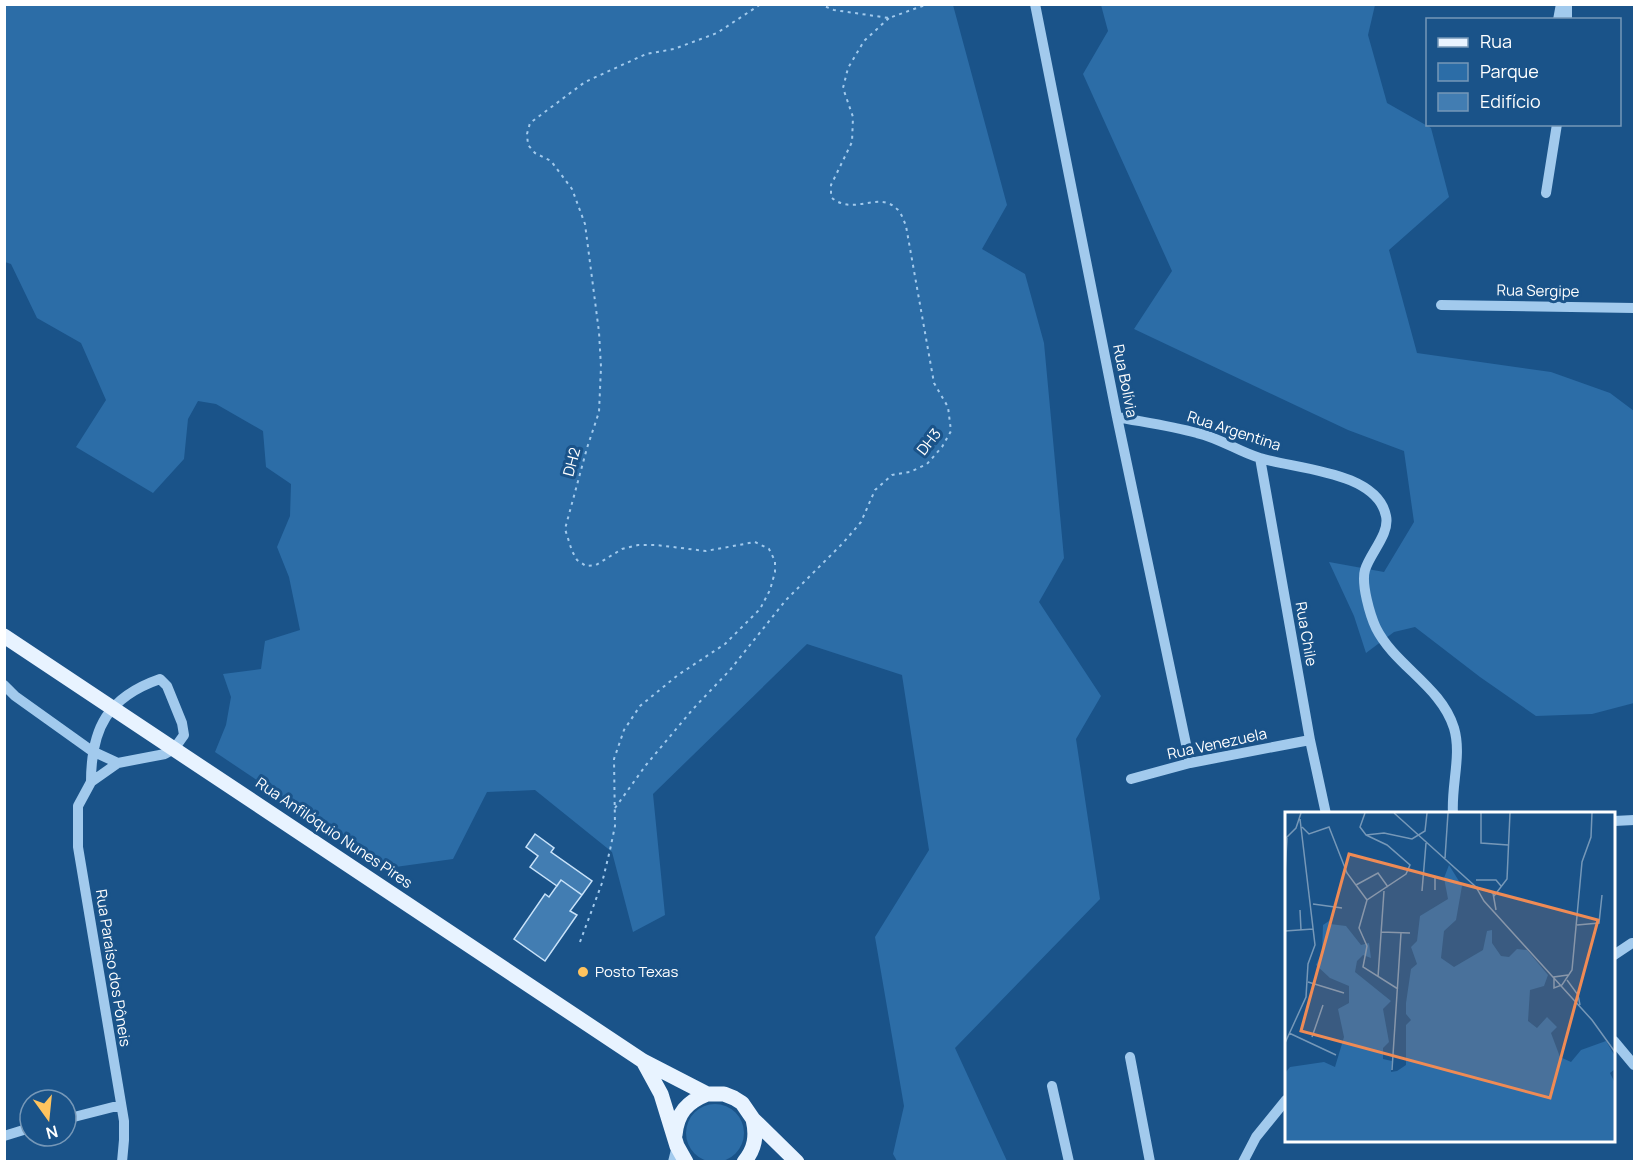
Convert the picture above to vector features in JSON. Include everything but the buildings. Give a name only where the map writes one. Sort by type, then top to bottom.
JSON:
[{"type":"main road","name":"Rua Anfilóquio Nunes Pires","points":[[4,636],[643,1061],[707,1094],[734,1098],[796,1161]]},
{"type":"main road","name":"Rua Anfilóquio Nunes Pires","points":[[643,1061],[661,1094],[676,1140],[686,1161]]},
{"type":"main road","points":[[676,1140],[680,1115],[686,1106],[707,1094]]},
{"type":"main road","points":[[744,1161],[756,1138],[753,1119]]},
{"type":"street","name":"Rua Bolívia","points":[[1035,4],[1117,417],[1190,763]]},
{"type":"street","points":[[1546,193],[1557,126]]},
{"type":"street","name":"Rua Sergipe","points":[[1442,305],[1635,308]]},
{"type":"street","name":"Rua Argentina","points":[[1117,417],[1198,433],[1260,458],[1329,472],[1368,490],[1383,505],[1387,518],[1385,530],[1364,572],[1367,600],[1376,628],[1392,652],[1444,707],[1454,728],[1458,752],[1453,812]]},
{"type":"street","name":"Rua Chile","points":[[1260,458],[1310,740],[1326,812]]},
{"type":"street","points":[[111,708],[130,693],[160,679],[167,686],[183,723],[184,735],[174,750]]},
{"type":"street","points":[[4,685],[15,696],[92,751],[118,763]]},
{"type":"street","name":"Rua Paraíso dos Pôneis","points":[[91,782],[92,751],[111,708]]},
{"type":"street","name":"Rua Venezuela","points":[[1131,779],[1190,763],[1310,740]]},
{"type":"street","name":"Rua Paraíso dos Pôneis","points":[[122,1161],[124,1131],[121,1105],[78,848],[78,806],[91,782],[118,763],[165,754],[174,750]]},
{"type":"street","points":[[1615,821],[1635,820]]},
{"type":"street","points":[[1615,953],[1632,943]]},
{"type":"street","points":[[1615,1042],[1635,1065]]},
{"type":"street","points":[[1130,1057],[1147,1161]]},
{"type":"street","points":[[1052,1086],[1069,1161]]},
{"type":"street","points":[[1243,1161],[1256,1137],[1285,1102]]},
{"type":"street","points":[[78,1116],[121,1105]]},
{"type":"street","points":[[673,1161],[676,1140]]},
{"type":"path","name":"DH2","points":[[615,808],[614,759],[624,730],[640,706],[678,675],[725,644],[760,609],[770,590],[775,573],[775,561],[769,549],[755,542],[706,551],[638,545],[622,549],[596,565],[586,566],[577,560],[565,529],[599,412],[599,332],[585,224],[572,189],[551,161],[535,153],[528,144],[527,134],[531,123],[585,82],[646,54],[674,49],[717,33],[761,4]]},
{"type":"path","points":[[819,4],[834,10],[889,18],[928,4]]},
{"type":"path","name":"DH3","points":[[615,808],[646,765],[693,709],[730,670],[786,600],[861,522],[875,490],[892,476],[910,472],[927,464],[942,447],[951,431],[948,407],[934,382],[906,226],[897,208],[879,200],[858,206],[838,204],[831,197],[831,185],[852,142],[853,117],[843,88],[848,68],[864,41],[889,18]]},
{"type":"path","points":[[580,942],[602,883],[615,826],[615,808]]},
{"type":"green space","points":[[4,5],[953,5],[1007,205],[982,249],[1025,274],[1044,343],[1064,558],[1039,602],[1101,696],[1076,739],[1100,899],[955,1048],[1007,1161],[897,1161],[893,1154],[904,1106],[875,937],[929,850],[902,675],[807,644],[653,794],[665,915],[633,932],[612,852],[535,790],[487,792],[453,859],[388,868],[215,752],[226,725],[231,697],[223,674],[261,669],[265,641],[300,630],[289,577],[277,547],[290,516],[291,484],[266,467],[263,431],[216,404],[198,401],[188,419],[184,459],[153,493],[76,447],[106,400],[81,343],[37,318],[11,264],[5,262]]},
{"type":"green space","points":[[1101,5],[1375,5],[1368,35],[1387,103],[1431,128],[1449,197],[1389,250],[1417,353],[1551,372],[1610,393],[1634,411],[1634,703],[1592,714],[1536,716],[1415,627],[1394,632],[1366,653],[1354,616],[1329,562],[1384,572],[1414,522],[1404,451],[1348,430],[1134,329],[1172,271],[1083,74],[1108,31]]},
{"type":"green space","points":[[709,1104],[721,1104],[736,1112],[744,1127],[744,1139],[736,1154],[721,1162],[709,1162],[694,1154],[686,1139],[686,1127],[694,1112]]},
{"type":"place","name":"Posto Texas","points":[[583,972]]}]
